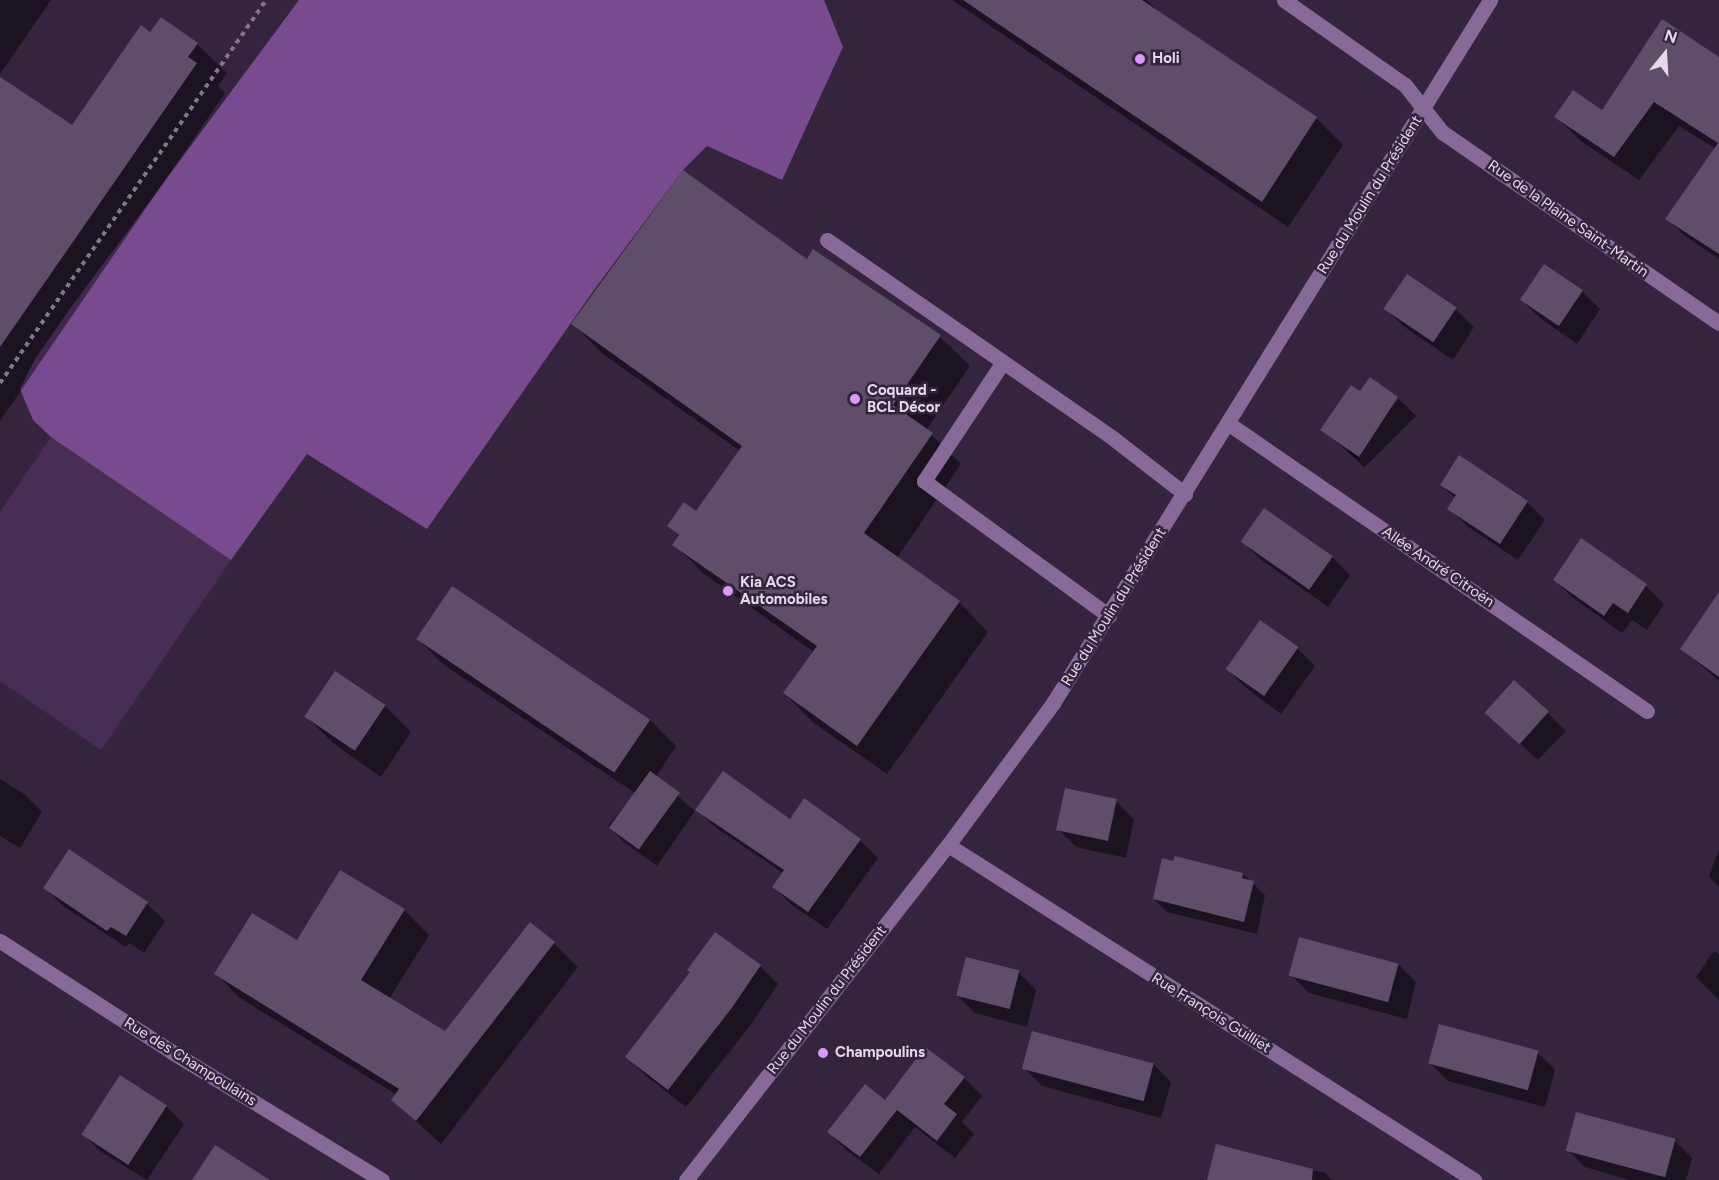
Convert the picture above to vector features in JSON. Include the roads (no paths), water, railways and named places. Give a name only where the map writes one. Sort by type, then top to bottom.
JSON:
[{"type":"street","name":"Rue de la Plaine Saint-Martin","points":[[1284,0],[1405,85],[1442,132],[1719,322]]},
{"type":"street","name":"Rue du Moulin du Président","points":[[686,1180],[948,845],[1047,712],[1229,424],[1490,0]]},
{"type":"street","points":[[827,240],[1114,439],[1185,494]]},
{"type":"street","points":[[1003,362],[924,480],[1109,616]]},
{"type":"street","name":"Allée André Citroën","points":[[1229,424],[1647,711]]},
{"type":"street","name":"Rue François Guilliet","points":[[948,845],[1474,1180]]},
{"type":"street","name":"Rue des Champoulains","points":[[0,941],[172,1052],[382,1180]]},
{"type":"place","name":"Holi","points":[[1140,59]]},
{"type":"place","name":"Coquard - BCL Décor","points":[[855,399]]},
{"type":"place","name":"Kia ACS Automobiles","points":[[728,591]]},
{"type":"place","name":"Champoulins","points":[[823,1053]]}]
